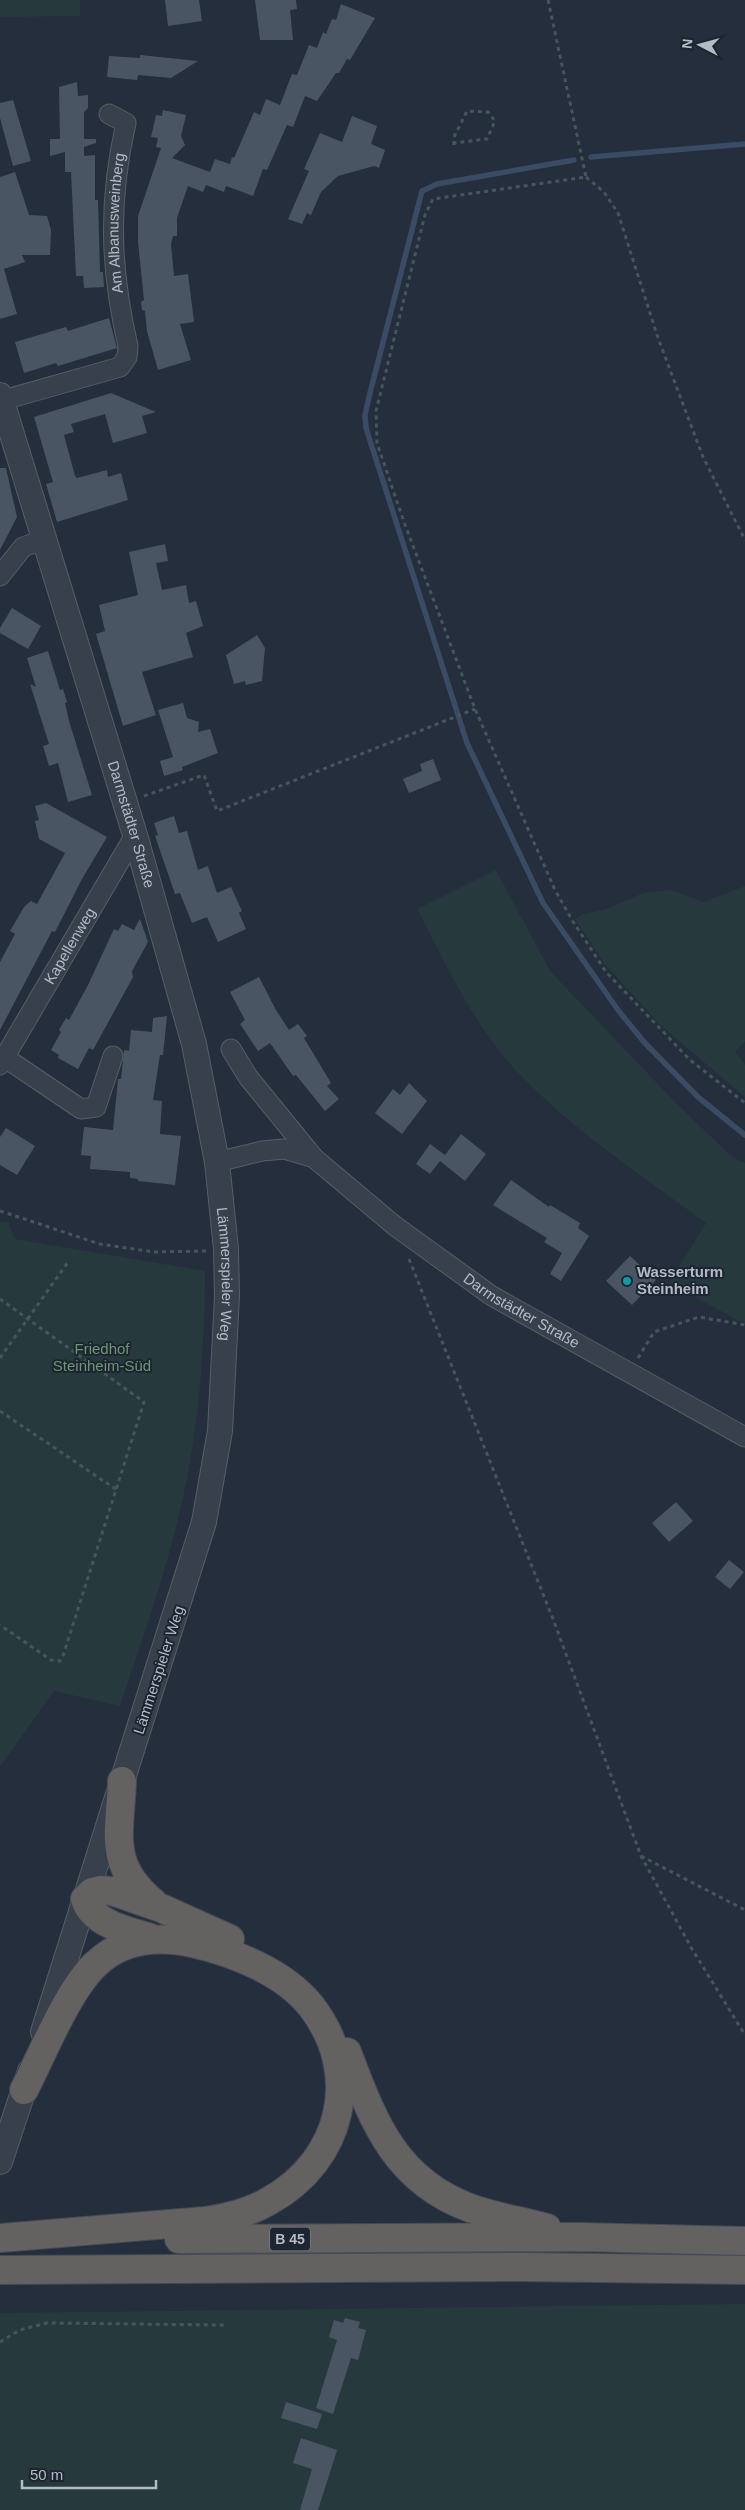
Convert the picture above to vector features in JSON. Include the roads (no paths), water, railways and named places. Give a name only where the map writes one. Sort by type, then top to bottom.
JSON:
[{"type":"highway","points":[[122,1781],[120,1853],[123,1865],[136,1888],[161,1908]]},
{"type":"highway","points":[[0,2239],[88,2229],[165,2225],[231,2217],[269,2202],[298,2180],[311,2168],[331,2136],[340,2099],[340,2068],[329,2035],[310,2004],[284,1982],[231,1954],[192,1943],[151,1938],[95,1916],[88,1907],[86,1899],[92,1892],[100,1890],[161,1908],[234,1941],[270,1960],[306,1985],[318,1998],[334,2022],[372,2118],[402,2161],[432,2188],[447,2198],[484,2212],[580,2238]]},
{"type":"highway","points":[[24,2090],[67,2005],[82,1980],[97,1962],[116,1949],[151,1938]]},
{"type":"highway","name":"B 45","points":[[0,2239],[580,2238],[745,2240]]},
{"type":"highway","name":"B 45","points":[[0,2270],[522,2267],[745,2270]]},
{"type":"street","name":"Am Albanusweinberg","points":[[1,399],[120,367],[127,357],[128,346],[115,281],[113,235],[117,169],[126,123],[109,114]]},
{"type":"street","name":"Darmstädter Straße","points":[[1,399],[135,835],[194,1044],[217,1162],[262,1151],[284,1149],[314,1158]]},
{"type":"street","points":[[0,576],[23,547],[45,539]]},
{"type":"street","name":"Kapellenweg","points":[[113,1056],[96,1107],[81,1109],[2,1061],[135,835]]},
{"type":"street","name":"Darmstädter Straße","points":[[232,1049],[248,1077],[314,1158],[396,1226],[492,1296],[745,1437]]},
{"type":"street","name":"Lämmerspieler Weg","points":[[1,2160],[193,1564],[214,1476],[224,1382],[227,1296],[226,1248],[217,1162]]},
{"type":"waterway","points":[[591,157],[745,144]]},
{"type":"waterway","points":[[574,160],[437,184],[422,191],[370,393],[365,415],[366,428],[467,743],[543,903],[618,1010],[644,1042],[698,1097],[745,1135]]},
{"type":"place","name":"Wasserturm Steinheim","points":[[627,1281]]},
{"type":"park label","name":"Friedhof Steinheim-Süd","points":[[102,1358]]}]
